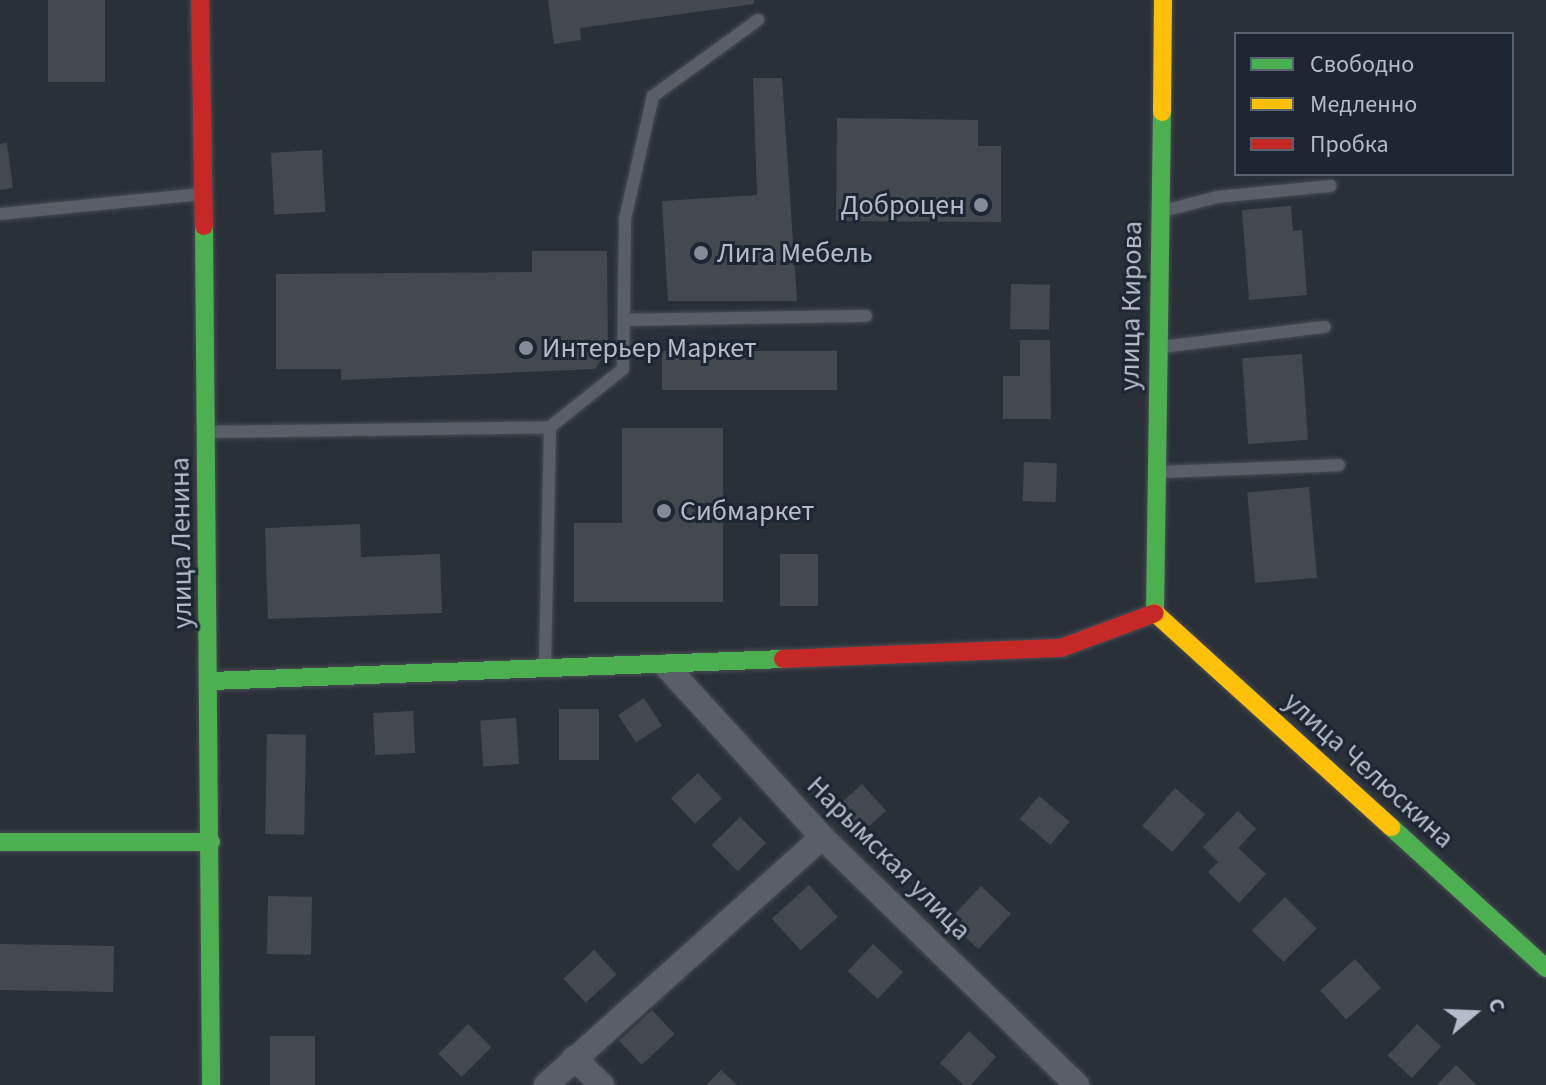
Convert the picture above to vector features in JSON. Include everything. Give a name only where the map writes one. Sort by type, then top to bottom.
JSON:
[{"type":"street","name":"улица Ленина","points":[[200,0],[211,681],[211,1085]]},
{"type":"street","name":"улица Кирова","points":[[1155,613],[1163,0]]},
{"type":"street","points":[[211,681],[666,666],[1061,648],[1155,613]]},
{"type":"street","name":"улица Челюскина","points":[[1155,613],[1546,968]]},
{"type":"street","name":"Нарымская улица","points":[[666,666],[822,837],[1077,1085]]},
{"type":"street","points":[[546,1085],[822,837]]},
{"type":"street","points":[[0,842],[211,842]]},
{"type":"street","points":[[574,1058],[602,1085]]},
{"type":"lane","points":[[207,432],[550,427],[623,369],[625,219],[653,96],[758,20]]},
{"type":"lane","points":[[1160,211],[1217,197],[1330,186]]},
{"type":"lane","points":[[0,214],[203,193]]},
{"type":"lane","points":[[626,320],[866,316]]},
{"type":"lane","points":[[1158,347],[1325,327]]},
{"type":"lane","points":[[545,668],[550,427]]},
{"type":"lane","points":[[1157,472],[1339,465]]},
{"type":"building","points":[[48,0],[105,0],[105,82],[48,82]]},
{"type":"building","points":[[548,0],[754,0],[754,4],[580,28],[581,40],[554,44]]},
{"type":"building","points":[[753,78],[782,78],[797,301],[668,301],[662,201],[757,195]]},
{"type":"building","points":[[837,118],[978,120],[978,146],[1001,146],[1001,222],[836,221]]},
{"type":"building","points":[[7,143],[13,188],[0,190],[0,144]]},
{"type":"building","points":[[322,150],[325,212],[274,215],[271,153]]},
{"type":"building","points":[[1291,206],[1293,231],[1302,230],[1307,295],[1249,300],[1242,210]]},
{"type":"building","points":[[532,251],[607,251],[608,350],[595,369],[341,380],[341,369],[276,369],[276,274],[532,272]]},
{"type":"building","points":[[1011,284],[1050,285],[1049,330],[1010,329]]},
{"type":"building","points":[[1020,340],[1050,340],[1051,419],[1003,419],[1003,376],[1020,376]]},
{"type":"building","points":[[662,351],[837,351],[837,390],[662,390]]},
{"type":"building","points":[[1302,354],[1308,440],[1248,444],[1242,358]]},
{"type":"building","points":[[622,428],[723,428],[723,602],[574,602],[574,523],[622,523]]},
{"type":"building","points":[[1024,462],[1057,463],[1056,502],[1023,501]]},
{"type":"building","points":[[1309,487],[1317,578],[1255,583],[1247,492]]},
{"type":"building","points":[[360,524],[361,557],[440,554],[442,613],[268,619],[265,528]]},
{"type":"building","points":[[780,554],[818,554],[818,606],[780,606]]},
{"type":"building","points":[[644,698],[662,726],[636,743],[618,715]]},
{"type":"building","points":[[559,709],[599,709],[599,760],[559,760]]},
{"type":"building","points":[[413,711],[415,753],[375,755],[373,713]]},
{"type":"building","points":[[516,718],[519,764],[483,766],[480,721]]},
{"type":"building","points":[[267,734],[306,735],[304,835],[265,834]]},
{"type":"building","points":[[698,773],[722,799],[695,824],[671,798]]},
{"type":"building","points":[[862,784],[886,811],[856,838],[832,811]]},
{"type":"building","points":[[1175,788],[1205,814],[1172,852],[1142,826]]},
{"type":"building","points":[[1039,796],[1070,822],[1050,845],[1020,819]]},
{"type":"building","points":[[1238,811],[1256,829],[1238,848],[1266,874],[1239,903],[1208,872],[1218,862],[1203,847]]},
{"type":"building","points":[[740,817],[766,843],[738,871],[712,845]]},
{"type":"building","points":[[809,885],[838,917],[801,950],[772,918]]},
{"type":"building","points":[[981,886],[1011,914],[978,949],[948,921]]},
{"type":"building","points":[[268,896],[312,897],[311,955],[267,954]]},
{"type":"building","points":[[1285,897],[1317,929],[1284,962],[1252,930]]},
{"type":"building","points":[[0,944],[114,946],[113,992],[0,990]]},
{"type":"building","points":[[873,944],[903,972],[878,999],[848,971]]},
{"type":"building","points":[[594,950],[617,974],[586,1003],[563,979]]},
{"type":"building","points":[[1355,959],[1381,988],[1346,1019],[1320,990]]},
{"type":"building","points":[[652,1010],[675,1034],[642,1065],[619,1041]]},
{"type":"building","points":[[468,1024],[491,1047],[462,1077],[438,1054]]},
{"type":"building","points":[[1417,1024],[1441,1047],[1412,1078],[1388,1055]]},
{"type":"building","points":[[969,1031],[996,1057],[971,1085],[964,1085],[940,1063]]},
{"type":"building","points":[[270,1036],[315,1036],[315,1085],[270,1085]]},
{"type":"building","points":[[1456,1065],[1477,1085],[1437,1085]]},
{"type":"building","points":[[721,1070],[737,1085],[706,1085]]},
{"type":"traffic: fast","points":[[1155,613],[1162,112]]},
{"type":"traffic: fast","points":[[204,226],[211,1085]]},
{"type":"traffic: fast","points":[[211,681],[783,659]]},
{"type":"traffic: fast","points":[[1391,827],[1546,968]]},
{"type":"traffic: fast","points":[[0,842],[211,842]]},
{"type":"traffic: slow","points":[[1162,112],[1163,0]]},
{"type":"traffic: slow","points":[[1155,613],[1391,827]]},
{"type":"traffic: jam","points":[[200,0],[204,226]]},
{"type":"traffic: jam","points":[[783,659],[1061,648],[1155,613]]},
{"type":"place","name":"Доброцен","points":[[981,205]]},
{"type":"place","name":"Лига Мебель","points":[[701,253]]},
{"type":"place","name":"Интерьер Маркет","points":[[526,348]]},
{"type":"place","name":"Сибмаркет","points":[[664,511]]}]
